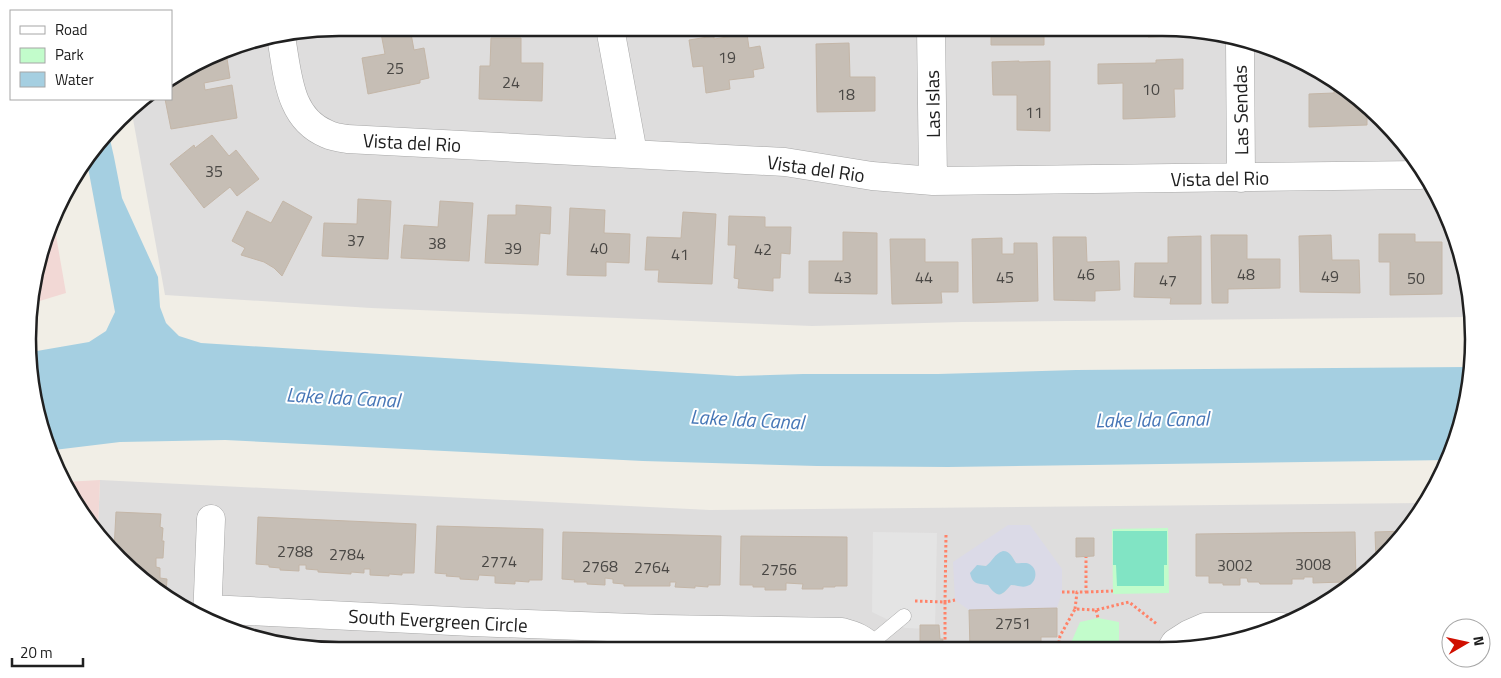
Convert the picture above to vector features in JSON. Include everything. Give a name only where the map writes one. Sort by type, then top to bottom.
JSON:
[{"type":"street","points":[[611,36],[633,153]]},
{"type":"street","name":"Las Islas","points":[[931,36],[932,181]]},
{"type":"street","name":"Vista del Rio","points":[[282,42],[292,97],[300,112],[313,127],[329,135],[346,139],[785,162],[872,176],[932,181],[1416,175]]},
{"type":"street","name":"Las Sendas","points":[[1240,47],[1241,178]]},
{"type":"street","name":"South Evergreen Circle","points":[[208,612],[212,518]]},
{"type":"street","name":"South Evergreen Circle","points":[[212,614],[661,629],[842,632],[857,637],[864,642]]},
{"type":"street","points":[[1176,641],[1205,627],[1258,626]]},
{"type":"lane","points":[[876,642],[904,616]]},
{"type":"path","points":[[945,642],[946,535]]},
{"type":"path","points":[[1086,557],[1086,592]]},
{"type":"path","points":[[1062,592],[1113,591]]},
{"type":"path","points":[[1059,642],[1060,636],[1075,609],[1076,592]]},
{"type":"path","points":[[918,601],[945,602],[955,600]]},
{"type":"path","points":[[1075,609],[1096,610],[1129,602],[1167,638]]},
{"type":"path","points":[[1096,610],[1098,618]]},
{"type":"shaded area","points":[[339,36],[1162,36],[1221,42],[1278,59],[1330,87],[1362,111],[1390,139],[1414,171],[1434,205],[1449,242],[1459,280],[1464,317],[962,322],[812,326],[371,308],[165,295],[133,117],[154,100],[172,100],[172,86],[205,67],[242,52],[280,42]]},
{"type":"shaded area","points":[[55,233],[66,293],[39,301],[42,280]]},
{"type":"shaded area","points":[[100,480],[710,510],[1416,503],[1390,539],[1362,567],[1330,591],[1296,611],[1259,626],[1221,636],[1162,642],[339,642],[299,639],[242,626],[205,611],[171,591],[139,567],[111,539],[98,522]]},
{"type":"shaded area","points":[[100,480],[98,522],[87,507],[72,482]]},
{"type":"shaded area","points":[[1008,525],[1030,525],[1062,569],[1062,592],[1057,608],[969,610],[955,600],[953,562]],"holes":[[[1011,554],[1016,563],[1024,563],[1021,586],[1011,585],[1003,594],[998,595],[988,585],[984,584],[982,565],[986,566],[994,557]]]},
{"type":"shaded area","points":[[873,532],[937,533],[935,629],[905,628],[872,612]]},
{"type":"green space","points":[[1168,528],[1169,593],[1113,594],[1112,529]]},
{"type":"green space","points":[[1113,531],[1167,531],[1167,565],[1164,565],[1164,586],[1117,586],[1116,565],[1113,565]]},
{"type":"green space","points":[[1098,618],[1119,622],[1119,642],[1071,642],[1080,622]]},
{"type":"water","name":"Lake Ida Canal","points":[[110,140],[122,198],[158,277],[160,307],[166,323],[179,336],[201,343],[737,376],[938,374],[1076,370],[1463,367],[1459,398],[1449,436],[1440,460],[948,467],[817,466],[643,461],[225,440],[120,442],[57,450],[42,398],[37,351],[89,342],[106,331],[115,312],[88,169]]},
{"type":"water","points":[[1003,551],[1009,553],[1016,563],[1030,564],[1034,568],[1035,574],[1034,580],[1030,585],[1023,587],[1011,585],[1004,593],[997,594],[988,585],[974,582],[970,573],[977,565],[986,566]]},
{"type":"building","points":[[382,36],[411,36],[414,50],[424,48],[429,78],[420,80],[420,83],[368,94],[362,58],[385,54]]},
{"type":"building","points":[[714,36],[714,39],[747,36],[749,48],[760,46],[764,68],[753,70],[754,77],[729,80],[730,89],[706,93],[703,66],[693,67],[689,40]]},
{"type":"building","points":[[991,36],[1044,36],[1044,45],[991,45]]},
{"type":"building","points":[[491,38],[521,38],[521,63],[543,63],[542,101],[479,99],[480,66],[490,66]]},
{"type":"building","points":[[849,43],[850,77],[875,77],[875,111],[817,112],[816,44]]},
{"type":"building","points":[[227,58],[230,78],[204,83],[205,90],[232,85],[237,118],[171,129],[165,100],[172,100],[172,86],[205,67]]},
{"type":"building","points":[[1183,59],[1183,89],[1174,89],[1175,117],[1123,119],[1123,83],[1098,84],[1098,64],[1156,63],[1156,60]]},
{"type":"building","points":[[1050,61],[1050,131],[1017,130],[1017,95],[993,95],[992,62]]},
{"type":"building","points":[[1334,90],[1362,111],[1367,116],[1367,125],[1309,127],[1309,94],[1334,93]]},
{"type":"building","points":[[212,135],[229,156],[236,150],[259,179],[237,196],[230,187],[204,208],[170,164],[194,145],[195,148]]},
{"type":"building","points":[[358,199],[391,201],[388,259],[322,256],[324,223],[357,224]]},
{"type":"building","points":[[283,201],[312,217],[282,276],[264,262],[241,255],[245,248],[232,241],[247,211],[271,223]]},
{"type":"building","points":[[440,201],[473,203],[469,261],[401,258],[404,225],[438,227]]},
{"type":"building","points":[[516,205],[551,207],[550,234],[540,233],[538,265],[485,263],[488,215],[516,215]]},
{"type":"building","points":[[570,208],[605,210],[604,233],[630,234],[629,263],[606,262],[606,276],[567,275]]},
{"type":"building","points":[[683,212],[716,214],[712,284],[658,282],[659,270],[645,270],[647,237],[681,238]]},
{"type":"building","points":[[729,216],[765,217],[765,227],[791,227],[790,254],[781,253],[780,278],[773,278],[773,291],[738,288],[739,279],[734,278],[736,245],[728,245]]},
{"type":"building","points":[[843,232],[877,233],[877,294],[809,293],[809,261],[843,261]]},
{"type":"building","points":[[1379,234],[1415,234],[1415,242],[1442,242],[1442,294],[1390,295],[1390,262],[1379,262]]},
{"type":"building","points":[[1211,235],[1247,235],[1247,259],[1280,259],[1280,288],[1228,289],[1228,303],[1212,303]]},
{"type":"building","points":[[1331,235],[1332,260],[1359,260],[1360,293],[1300,292],[1299,236]]},
{"type":"building","points":[[1201,236],[1201,304],[1170,304],[1171,298],[1134,297],[1135,263],[1168,263],[1168,237]]},
{"type":"building","points":[[1053,237],[1086,237],[1087,262],[1119,261],[1120,290],[1095,291],[1095,301],[1054,300]]},
{"type":"building","points":[[1002,238],[1002,254],[1014,254],[1014,243],[1037,243],[1038,301],[973,303],[972,239]]},
{"type":"building","points":[[890,239],[925,239],[925,262],[958,262],[958,292],[941,292],[942,303],[892,304]]},
{"type":"building","points":[[116,512],[161,514],[160,527],[163,528],[162,541],[164,541],[163,558],[156,558],[156,567],[160,568],[160,578],[167,579],[166,588],[139,567],[114,542]]},
{"type":"building","points":[[258,517],[416,524],[414,573],[402,573],[402,575],[389,574],[389,576],[370,575],[370,569],[364,569],[364,573],[351,572],[351,574],[318,572],[318,570],[306,569],[306,565],[299,565],[299,571],[280,570],[280,568],[269,567],[269,565],[256,564]]},
{"type":"building","points":[[437,526],[543,529],[542,580],[529,580],[529,582],[515,581],[515,584],[495,583],[495,576],[479,575],[478,580],[460,579],[460,577],[435,573]]},
{"type":"building","points":[[1396,531],[1376,553],[1375,532]]},
{"type":"building","points":[[563,532],[721,536],[720,585],[708,585],[708,587],[695,586],[695,588],[675,587],[676,582],[670,582],[670,586],[624,586],[624,584],[613,583],[613,579],[605,578],[605,585],[562,579]]},
{"type":"building","points":[[1355,532],[1356,572],[1342,582],[1313,583],[1313,577],[1304,577],[1304,579],[1292,579],[1292,584],[1260,584],[1259,582],[1248,582],[1247,578],[1240,578],[1240,585],[1209,583],[1209,576],[1196,576],[1196,534]]},
{"type":"building","points":[[741,536],[847,537],[847,586],[802,589],[803,584],[786,583],[786,590],[765,590],[765,587],[740,585]]},
{"type":"building","points":[[1076,538],[1094,538],[1094,556],[1076,557]]},
{"type":"building","points":[[1057,608],[1057,637],[1041,637],[1041,642],[970,642],[969,610]]},
{"type":"building","points":[[920,625],[939,625],[940,639],[943,639],[943,642],[920,642]]}]
